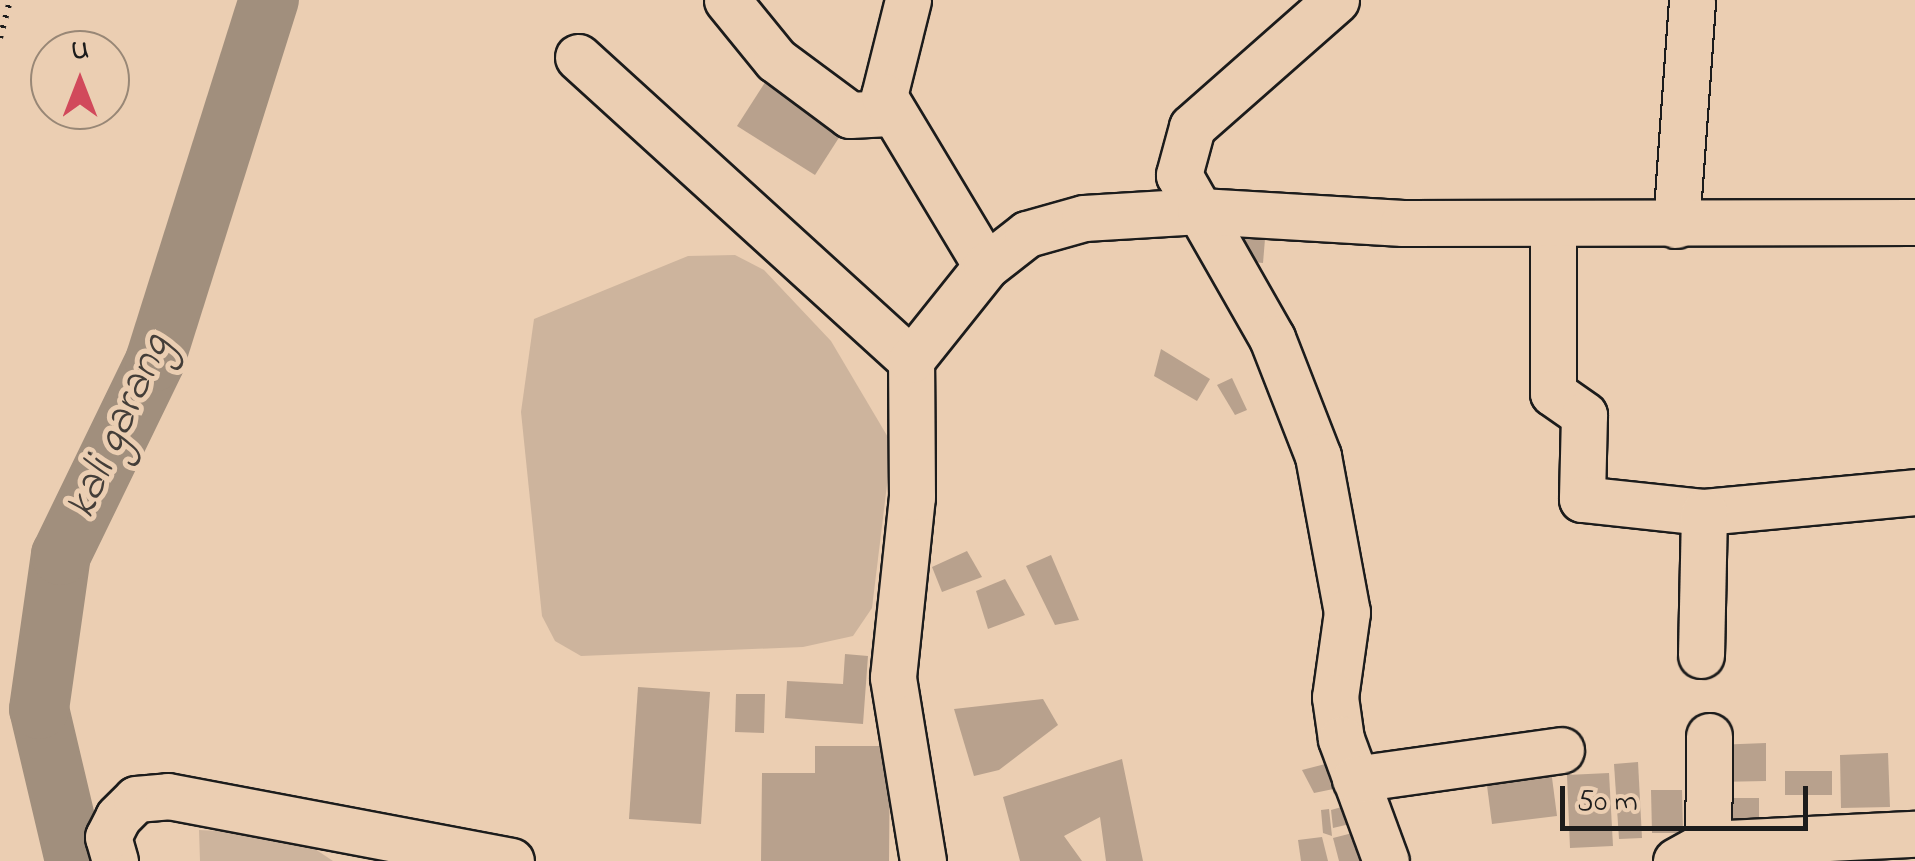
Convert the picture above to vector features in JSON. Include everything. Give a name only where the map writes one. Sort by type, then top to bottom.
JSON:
[{"type":"street","points":[[727,0],[776,60],[850,114],[889,113]]},
{"type":"street","points":[[908,0],[885,69],[889,113],[986,266]]},
{"type":"street","points":[[1336,0],[1192,126],[1178,175],[1272,338],[1332,505],[1346,612],[1335,697],[1355,779],[1386,861]]},
{"type":"street","points":[[1676,225],[1692,0]]},
{"type":"street","points":[[578,57],[912,360]]},
{"type":"street","points":[[924,861],[893,677],[911,514],[912,360],[986,266],[1054,222],[1200,211],[1553,224],[1915,222]]},
{"type":"street","points":[[1553,224],[1554,394],[1584,416],[1582,499],[1704,512],[1915,492]]},
{"type":"street","points":[[1701,655],[1704,512]]},
{"type":"street","points":[[1709,736],[1697,855],[1915,834]]},
{"type":"street","points":[[1355,779],[1561,750]]},
{"type":"street","points":[[114,861],[108,837],[118,817],[136,800],[168,796],[512,861]]},
{"type":"path","points":[[0,38],[10,0]]},
{"type":"shaded area","points":[[735,255],[764,270],[831,341],[892,444],[872,608],[853,636],[803,647],[581,656],[555,641],[542,616],[521,412],[534,319],[688,256]]},
{"type":"shaded area","points":[[199,830],[294,835],[333,861],[200,861]]},
{"type":"building","points":[[771,73],[849,122],[815,175],[737,126]]},
{"type":"building","points":[[1244,225],[1266,227],[1263,263],[1241,261]]},
{"type":"building","points":[[1161,349],[1210,379],[1197,401],[1154,376]]},
{"type":"building","points":[[1232,378],[1247,410],[1235,415],[1217,385]]},
{"type":"building","points":[[967,551],[982,577],[942,592],[932,567]]},
{"type":"building","points":[[1051,555],[1079,620],[1055,625],[1026,566]]},
{"type":"building","points":[[1005,579],[1025,615],[988,629],[976,591]]},
{"type":"building","points":[[845,654],[868,656],[863,724],[785,718],[787,681],[843,684]]},
{"type":"building","points":[[638,687],[710,692],[701,824],[629,819]]},
{"type":"building","points":[[736,694],[765,694],[764,733],[735,732]]},
{"type":"building","points":[[1043,699],[1058,725],[999,770],[974,776],[954,709]]},
{"type":"building","points":[[1766,743],[1766,781],[1716,782],[1715,745]]},
{"type":"building","points":[[815,746],[890,746],[889,861],[761,861],[762,773],[815,773]]},
{"type":"building","points":[[1888,753],[1890,807],[1841,808],[1840,755]]},
{"type":"building","points":[[1122,759],[1143,861],[1106,861],[1100,817],[1064,836],[1082,861],[1020,861],[1003,797]]},
{"type":"building","points":[[1337,761],[1348,786],[1314,793],[1302,770]]},
{"type":"building","points":[[1638,762],[1642,838],[1619,839],[1614,764]]},
{"type":"building","points":[[1551,770],[1557,816],[1492,824],[1486,778]]},
{"type":"building","points":[[1785,771],[1832,771],[1832,795],[1785,795]]},
{"type":"building","points":[[1609,773],[1613,846],[1570,848],[1567,775]]},
{"type":"building","points":[[1651,790],[1682,790],[1683,833],[1652,833]]},
{"type":"building","points":[[1717,798],[1759,798],[1759,827],[1717,827]]},
{"type":"building","points":[[1363,801],[1371,819],[1333,828],[1331,810]]},
{"type":"building","points":[[1329,809],[1332,836],[1323,833],[1321,810]]},
{"type":"building","points":[[1372,828],[1364,861],[1339,861],[1333,838]]},
{"type":"building","points":[[1322,837],[1328,861],[1301,861],[1298,840]]},
{"type":"waterway","name":"kali garang","points":[[75,861],[39,709],[61,555],[155,361],[269,0]]}]
